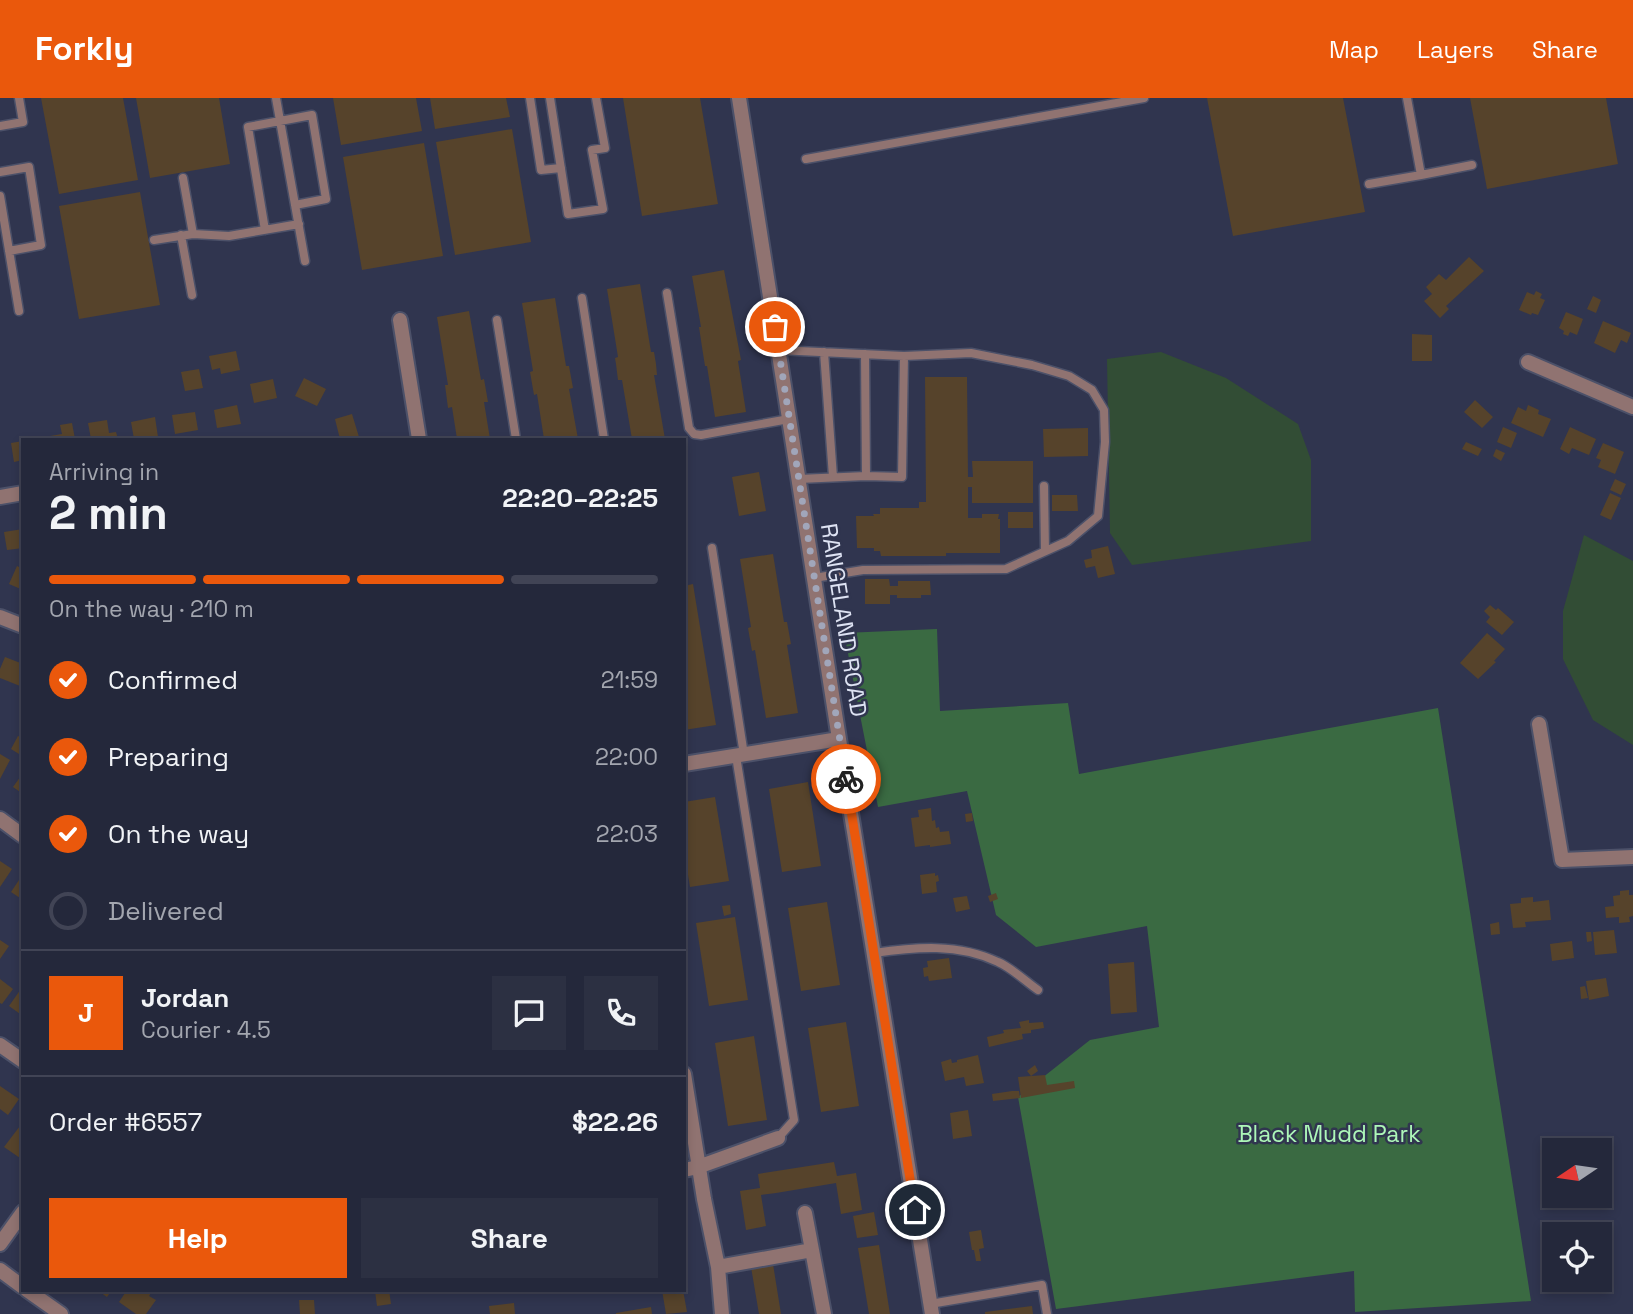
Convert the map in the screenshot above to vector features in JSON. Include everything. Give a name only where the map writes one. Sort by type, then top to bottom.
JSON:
[{"type":"street","name":"RANGELAND ROAD","points":[[739,98],[931,1309]]},
{"type":"street","points":[[400,320],[419,438]]},
{"type":"street","points":[[1528,362],[1633,407]]},
{"type":"street","points":[[0,497],[21,493]]},
{"type":"street","points":[[0,617],[21,625]]},
{"type":"street","points":[[1539,724],[1562,860],[1633,857]]},
{"type":"street","points":[[686,764],[839,739]]},
{"type":"street","points":[[0,820],[21,835]]},
{"type":"street","points":[[0,1045],[21,1060]]},
{"type":"street","points":[[686,1101],[691,1169],[718,1267],[722,1314]]},
{"type":"street","points":[[691,1169],[778,1138]]},
{"type":"street","points":[[805,1213],[824,1314]]},
{"type":"street","points":[[0,1244],[21,1215]]},
{"type":"street","points":[[718,1267],[812,1250]]},
{"type":"street","points":[[0,1270],[21,1286]]},
{"type":"street","points":[[30,1292],[61,1314]]},
{"type":"lane","points":[[0,126],[23,122],[19,98]]},
{"type":"lane","points":[[276,98],[305,261]]},
{"type":"lane","points":[[530,98],[541,170],[561,168]]},
{"type":"lane","points":[[550,98],[568,214],[603,209],[593,149],[605,148],[596,98]]},
{"type":"lane","points":[[806,159],[1144,98]]},
{"type":"lane","points":[[1407,98],[1421,175]]},
{"type":"lane","points":[[265,230],[248,127],[312,115],[326,199],[295,205]]},
{"type":"lane","points":[[1369,184],[1472,165]]},
{"type":"lane","points":[[0,172],[29,167],[41,245],[9,251]]},
{"type":"lane","points":[[183,178],[194,234]]},
{"type":"lane","points":[[0,200],[19,311]]},
{"type":"lane","points":[[154,240],[194,234],[229,236],[299,224]]},
{"type":"lane","points":[[181,235],[192,295]]},
{"type":"lane","points":[[667,293],[689,428],[694,434],[789,419]]},
{"type":"lane","points":[[582,298],[604,438]]},
{"type":"lane","points":[[497,320],[516,438]]},
{"type":"lane","points":[[778,350],[904,356],[971,353],[1032,365],[1069,376],[1092,390],[1104,410],[1105,442],[1098,516],[1068,541],[1006,569],[863,570],[814,578]]},
{"type":"lane","points":[[824,352],[833,477]]},
{"type":"lane","points":[[865,355],[866,476]]},
{"type":"lane","points":[[799,479],[902,477],[904,356]]},
{"type":"lane","points":[[1044,486],[1045,551]]},
{"type":"lane","points":[[712,548],[794,1120],[778,1138]]},
{"type":"lane","points":[[874,953],[927,947],[969,951],[1000,962],[1038,990]]},
{"type":"lane","points":[[931,1309],[1042,1285],[1047,1314]]},
{"type":"green space","points":[[1161,352],[1226,378],[1298,424],[1311,460],[1311,541],[1132,565],[1110,533],[1107,359]]},
{"type":"green space","points":[[1584,535],[1633,561],[1633,745],[1593,720],[1563,659],[1563,611]]},
{"type":"green space","name":"Black Mudd Park","points":[[937,629],[940,711],[1068,703],[1079,774],[1438,708],[1531,1301],[1355,1312],[1354,1271],[1056,1309],[1018,1097],[1090,1040],[1159,1027],[1147,926],[1036,947],[996,915],[967,791],[878,807],[844,633]]},
{"type":"building","points":[[41,98],[123,98],[138,180],[59,194]]},
{"type":"building","points":[[136,98],[219,98],[230,164],[150,178]]},
{"type":"building","points":[[333,98],[416,98],[422,131],[341,145]]},
{"type":"building","points":[[430,98],[506,98],[510,117],[435,129]]},
{"type":"building","points":[[623,98],[700,98],[718,204],[642,216]]},
{"type":"building","points":[[1207,98],[1343,98],[1365,212],[1233,236]]},
{"type":"building","points":[[1470,98],[1606,98],[1618,164],[1487,189]]},
{"type":"building","points":[[512,129],[531,242],[455,255],[436,142]]},
{"type":"building","points":[[424,143],[443,256],[362,270],[343,157]]},
{"type":"building","points":[[140,192],[160,305],[79,319],[59,206]]},
{"type":"building","points":[[1469,257],[1484,271],[1446,306],[1449,309],[1440,318],[1424,301],[1432,294],[1426,287],[1439,274],[1446,280]]},
{"type":"building","points":[[724,270],[741,360],[738,361],[746,412],[715,417],[692,276]]},
{"type":"building","points":[[640,284],[651,352],[654,352],[656,364],[657,375],[654,375],[665,438],[632,438],[622,380],[618,380],[615,358],[618,357],[607,289]]},
{"type":"building","points":[[1536,291],[1542,294],[1540,298],[1545,300],[1538,315],[1519,310],[1527,292],[1534,295]]},
{"type":"building","points":[[1593,296],[1601,300],[1596,313],[1587,309]]},
{"type":"building","points":[[555,298],[566,366],[569,366],[573,388],[569,389],[578,438],[544,438],[537,394],[534,395],[530,372],[533,371],[522,303]]},
{"type":"building","points":[[469,311],[481,380],[484,379],[488,402],[484,402],[490,438],[457,438],[452,407],[448,408],[445,385],[448,385],[437,317]]},
{"type":"building","points":[[1566,312],[1583,319],[1577,335],[1570,332],[1568,336],[1559,328]]},
{"type":"building","points":[[1603,321],[1631,333],[1627,343],[1621,340],[1615,353],[1594,343]]},
{"type":"building","points":[[1412,334],[1432,335],[1432,361],[1412,361]]},
{"type":"building","points":[[236,351],[240,370],[221,374],[220,368],[212,370],[209,356]]},
{"type":"building","points":[[199,369],[203,388],[185,391],[181,372]]},
{"type":"building","points":[[925,377],[967,377],[968,477],[973,477],[972,461],[1033,461],[1033,503],[972,503],[972,487],[968,487],[968,518],[982,518],[982,514],[999,514],[1000,553],[881,556],[880,551],[874,551],[874,548],[857,548],[856,516],[880,514],[880,508],[919,508],[919,502],[926,502]]},
{"type":"building","points":[[304,378],[326,389],[317,406],[295,396]]},
{"type":"building","points":[[273,379],[277,398],[254,403],[250,384]]},
{"type":"building","points":[[1475,400],[1493,417],[1482,428],[1464,412]]},
{"type":"building","points":[[237,405],[241,424],[217,428],[214,410]]},
{"type":"building","points":[[1528,405],[1539,410],[1538,414],[1551,419],[1543,437],[1511,423],[1518,407],[1526,411]]},
{"type":"building","points":[[195,412],[198,430],[175,434],[172,415]]},
{"type":"building","points":[[352,414],[359,437],[340,438],[335,419]]},
{"type":"building","points":[[155,417],[158,437],[134,438],[131,422]]},
{"type":"building","points":[[107,420],[109,433],[116,432],[118,438],[91,438],[88,423]]},
{"type":"building","points":[[72,423],[75,438],[51,438],[50,436],[62,434],[60,425]]},
{"type":"building","points":[[1503,427],[1517,433],[1511,448],[1497,442]]},
{"type":"building","points":[[1570,427],[1596,439],[1589,455],[1572,448],[1569,454],[1560,449]]},
{"type":"building","points":[[1088,428],[1088,456],[1044,457],[1043,429]]},
{"type":"building","points":[[21,441],[21,460],[14,462],[11,443]]},
{"type":"building","points":[[1466,442],[1482,449],[1478,456],[1462,449]]},
{"type":"building","points":[[1603,443],[1624,452],[1615,474],[1598,467],[1601,460],[1596,458]]},
{"type":"building","points":[[1496,449],[1505,453],[1501,461],[1493,456]]},
{"type":"building","points":[[759,472],[766,511],[739,516],[732,477]]},
{"type":"building","points":[[1615,479],[1626,484],[1621,495],[1610,490]]},
{"type":"building","points":[[1610,493],[1621,498],[1611,520],[1600,515]]},
{"type":"building","points":[[1052,495],[1077,495],[1078,511],[1052,511]]},
{"type":"building","points":[[1008,512],[1033,512],[1033,528],[1008,528]]},
{"type":"building","points":[[21,529],[21,548],[7,550],[4,532]]},
{"type":"building","points":[[1108,546],[1115,574],[1098,578],[1095,566],[1086,568],[1084,560],[1092,558],[1091,550]]},
{"type":"building","points":[[773,554],[784,622],[787,622],[791,644],[787,645],[798,713],[766,718],[755,650],[752,651],[748,628],[751,627],[740,559]]},
{"type":"building","points":[[17,566],[21,568],[21,589],[9,584]]},
{"type":"building","points":[[865,579],[889,579],[890,586],[898,586],[898,581],[930,581],[931,595],[921,595],[921,598],[897,598],[897,595],[890,595],[890,604],[865,604]]},
{"type":"building","points":[[693,584],[716,725],[686,730],[686,586]]},
{"type":"building","points":[[1490,605],[1496,610],[1498,608],[1514,622],[1502,635],[1486,622],[1490,617],[1484,611]]},
{"type":"building","points":[[1487,633],[1505,649],[1478,679],[1460,663]]},
{"type":"building","points":[[5,657],[21,663],[20,686],[0,678]]},
{"type":"building","points":[[18,736],[21,737],[19,754],[11,749]]},
{"type":"building","points":[[0,754],[10,760],[0,779]]},
{"type":"building","points":[[21,776],[21,793],[13,787]]},
{"type":"building","points":[[808,782],[821,866],[782,872],[769,789]]},
{"type":"building","points":[[715,797],[729,881],[690,887],[686,863],[686,802]]},
{"type":"building","points":[[931,808],[932,821],[935,820],[936,828],[939,827],[940,832],[949,831],[951,844],[915,847],[911,818],[919,817],[918,810]]},
{"type":"building","points":[[972,813],[973,821],[966,822],[965,814]]},
{"type":"building","points":[[0,861],[12,869],[0,887]]},
{"type":"building","points":[[935,873],[939,881],[936,882],[937,892],[922,894],[920,875]]},
{"type":"building","points":[[21,877],[21,899],[11,892]]},
{"type":"building","points":[[1629,890],[1629,895],[1633,895],[1633,916],[1629,917],[1630,922],[1619,923],[1619,917],[1606,918],[1605,907],[1614,906],[1613,896],[1620,895],[1620,891]]},
{"type":"building","points":[[996,893],[998,899],[990,902],[988,896]]},
{"type":"building","points":[[967,896],[970,909],[956,912],[953,898]]},
{"type":"building","points":[[1533,897],[1533,902],[1549,900],[1551,920],[1525,922],[1526,927],[1513,928],[1510,904],[1521,903],[1521,898]]},
{"type":"building","points":[[827,902],[840,985],[801,991],[788,908]]},
{"type":"building","points":[[730,905],[731,914],[724,916],[722,906]]},
{"type":"building","points":[[735,917],[748,1000],[709,1006],[696,923]]},
{"type":"building","points":[[1499,922],[1500,934],[1491,935],[1490,924]]},
{"type":"building","points":[[1614,930],[1617,953],[1595,955],[1593,932]]},
{"type":"building","points":[[1586,932],[1591,932],[1592,941],[1587,942]]},
{"type":"building","points":[[0,940],[9,946],[0,959]]},
{"type":"building","points":[[1572,941],[1574,958],[1552,961],[1550,944]]},
{"type":"building","points":[[949,958],[952,978],[929,981],[928,976],[924,977],[923,968],[928,967],[927,961]]},
{"type":"building","points":[[1134,962],[1137,1012],[1111,1014],[1108,964]]},
{"type":"building","points":[[1606,978],[1609,996],[1589,1000],[1586,981]]},
{"type":"building","points":[[0,979],[13,989],[2,1004],[0,1003]]},
{"type":"building","points":[[1585,986],[1588,998],[1581,999],[1580,987]]},
{"type":"building","points":[[21,989],[21,1015],[9,1006]]},
{"type":"building","points":[[1029,1020],[1029,1023],[1043,1022],[1044,1028],[1022,1034],[1023,1039],[989,1047],[987,1037],[1004,1033],[1003,1030],[1021,1028],[1019,1022]]},
{"type":"building","points":[[846,1022],[859,1106],[821,1112],[808,1028]]},
{"type":"building","points":[[754,1036],[767,1120],[728,1126],[715,1043]]},
{"type":"building","points":[[978,1055],[984,1083],[966,1086],[964,1077],[945,1081],[941,1062],[951,1059],[952,1063]]},
{"type":"building","points":[[1035,1065],[1038,1071],[1031,1076],[1027,1071]]},
{"type":"building","points":[[1045,1075],[1047,1085],[1074,1081],[1075,1088],[1021,1098],[1018,1077]]},
{"type":"building","points":[[0,1086],[19,1099],[8,1115],[0,1109]]},
{"type":"building","points":[[1019,1091],[1020,1098],[993,1101],[992,1094]]},
{"type":"building","points":[[968,1110],[972,1136],[953,1139],[950,1113]]},
{"type":"building","points":[[21,1125],[20,1158],[4,1147]]},
{"type":"building","points":[[834,1162],[837,1176],[856,1173],[862,1210],[841,1214],[836,1183],[761,1195],[766,1226],[746,1230],[740,1191],[760,1188],[758,1174]]},
{"type":"building","points":[[874,1212],[878,1235],[857,1238],[853,1216]]},
{"type":"building","points":[[981,1230],[984,1248],[979,1249],[981,1261],[976,1261],[969,1232]]},
{"type":"building","points":[[879,1245],[890,1314],[869,1314],[858,1248]]},
{"type":"building","points":[[773,1264],[781,1314],[759,1314],[751,1267]]},
{"type":"building","points":[[126,1292],[149,1292],[149,1296],[156,1300],[146,1314],[136,1314],[119,1302]]},
{"type":"building","points":[[375,1292],[389,1292],[391,1304],[377,1306]]},
{"type":"building","points":[[662,1292],[683,1292],[687,1312],[666,1314]]},
{"type":"building","points":[[299,1300],[314,1300],[315,1314],[300,1314]]},
{"type":"building","points":[[514,1303],[515,1314],[490,1314],[489,1306]]},
{"type":"building","points":[[1032,1306],[1033,1314],[985,1314],[985,1312]]},
{"type":"building","points":[[651,1307],[652,1314],[616,1314],[616,1313]]},
{"type":"way so far","points":[[775,327],[846,779]]},
{"type":"route","points":[[846,779],[915,1210]]}]
